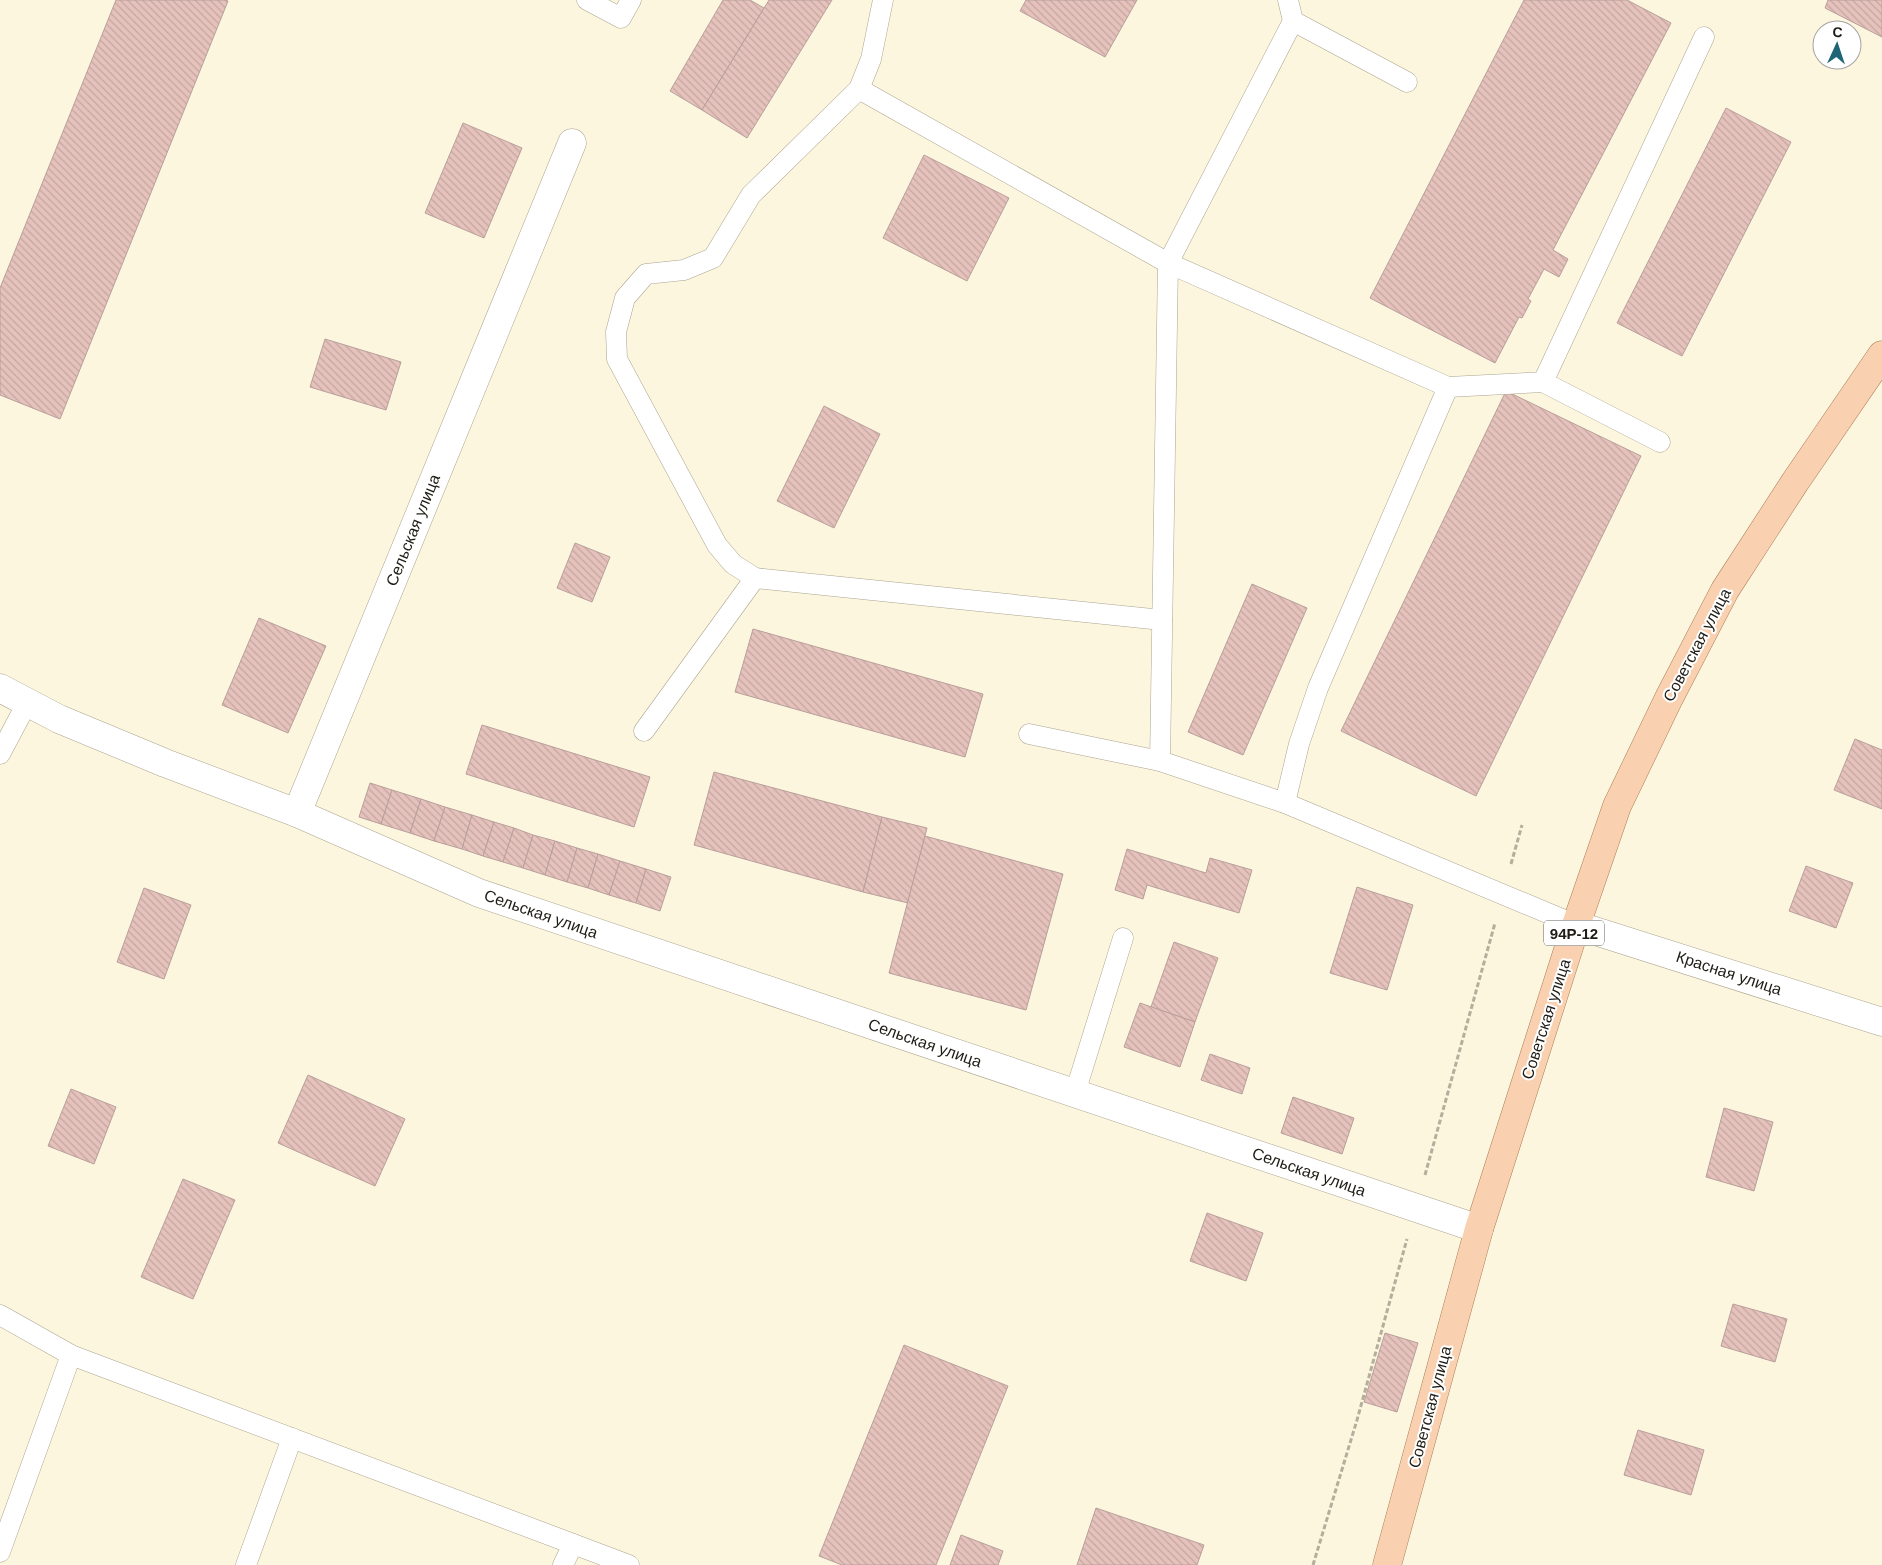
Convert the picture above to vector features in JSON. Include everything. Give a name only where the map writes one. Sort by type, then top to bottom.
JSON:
[{"type":"main road","name":"Советская улица","points":[[1387,1565],[1479,1229],[1576,925],[1617,806],[1668,698],[1725,590],[1795,482],[1882,355]]},
{"type":"street","name":"Сельская улица","points":[[572,142],[297,813],[479,893],[1479,1229]]},
{"type":"street","points":[[0,688],[59,720],[297,813]]},
{"type":"street","name":"Красная улица","points":[[1576,925],[1882,1022]]},
{"type":"lane","points":[[587,0],[620,18],[630,0]]},
{"type":"lane","points":[[883,0],[871,58],[859,89],[751,195],[714,258],[684,270],[646,274],[625,298],[616,332],[617,359],[717,545],[733,564],[755,578],[1162,620]]},
{"type":"lane","points":[[1160,761],[1168,263],[1293,21],[1288,0]]},
{"type":"lane","points":[[1293,21],[1406,82]]},
{"type":"lane","points":[[1543,382],[1704,37]]},
{"type":"lane","points":[[859,89],[1168,263],[1448,387],[1543,382],[1660,442]]},
{"type":"lane","points":[[1285,803],[1299,744],[1318,688],[1448,387]]},
{"type":"lane","points":[[644,731],[755,578]]},
{"type":"lane","points":[[0,754],[28,703]]},
{"type":"lane","points":[[1029,734],[1160,761],[1285,803],[1576,925]]},
{"type":"lane","points":[[1075,1093],[1123,938]]},
{"type":"lane","points":[[0,1315],[71,1355],[629,1565]]},
{"type":"lane","points":[[0,1552],[71,1355]]},
{"type":"lane","points":[[246,1565],[292,1438]]},
{"type":"lane","points":[[563,1565],[573,1544]]},
{"type":"building","points":[[116,0],[228,1],[60,419],[0,395],[0,288]]},
{"type":"building","points":[[723,0],[750,0],[764,8],[702,110],[670,91]]},
{"type":"building","points":[[769,0],[832,0],[747,138],[702,110]]},
{"type":"building","points":[[1026,0],[1137,0],[1105,57],[1020,11]]},
{"type":"building","points":[[1524,0],[1627,0],[1671,23],[1553,250],[1568,259],[1559,277],[1544,269],[1528,299],[1531,301],[1522,318],[1519,317],[1495,363],[1370,298]]},
{"type":"building","points":[[1828,0],[1882,0],[1882,37],[1862,27],[1862,20],[1849,20],[1825,8]]},
{"type":"building","points":[[1726,108],[1791,142],[1682,356],[1617,323]]},
{"type":"building","points":[[463,123],[522,148],[484,238],[425,213]]},
{"type":"building","points":[[924,155],[1009,198],[967,281],[883,238]]},
{"type":"building","points":[[325,339],[401,362],[386,410],[310,387]]},
{"type":"building","points":[[1506,391],[1641,456],[1476,796],[1341,731]]},
{"type":"building","points":[[824,406],[880,434],[834,528],[777,501]]},
{"type":"building","points":[[575,543],[610,557],[592,602],[557,588]]},
{"type":"building","points":[[1252,584],[1307,608],[1243,755],[1188,732]]},
{"type":"building","points":[[259,618],[326,646],[288,733],[222,705]]},
{"type":"building","points":[[753,629],[983,694],[965,757],[735,692]]},
{"type":"building","points":[[482,725],[650,777],[634,827],[466,774]]},
{"type":"building","points":[[1855,739],[1882,750],[1882,809],[1834,790]]},
{"type":"building","points":[[714,772],[882,817],[863,892],[694,845]]},
{"type":"building","points":[[370,783],[392,790],[381,824],[359,817]]},
{"type":"building","points":[[392,790],[421,799],[410,833],[381,824]]},
{"type":"building","points":[[421,799],[445,807],[434,841],[410,833]]},
{"type":"building","points":[[445,807],[472,815],[462,849],[434,841]]},
{"type":"building","points":[[472,815],[494,822],[483,856],[462,849]]},
{"type":"building","points":[[882,817],[927,828],[908,903],[863,892]]},
{"type":"building","points":[[494,822],[514,828],[503,862],[483,856]]},
{"type":"building","points":[[514,828],[533,835],[523,868],[503,862]]},
{"type":"building","points":[[533,835],[555,841],[545,875],[523,868]]},
{"type":"building","points":[[925,836],[1063,874],[1026,1010],[889,973]]},
{"type":"building","points":[[555,841],[577,848],[567,882],[545,875]]},
{"type":"building","points":[[577,848],[598,854],[588,888],[567,882]]},
{"type":"building","points":[[1127,849],[1206,873],[1210,858],[1252,870],[1239,913],[1147,885],[1143,899],[1115,890]]},
{"type":"building","points":[[598,854],[620,861],[609,895],[588,888]]},
{"type":"building","points":[[620,861],[646,869],[636,903],[609,895]]},
{"type":"building","points":[[1806,866],[1853,883],[1836,928],[1789,911]]},
{"type":"building","points":[[646,869],[671,877],[660,911],[636,903]]},
{"type":"building","points":[[1357,887],[1413,905],[1387,990],[1330,973]]},
{"type":"building","points":[[144,888],[191,905],[164,979],[117,962]]},
{"type":"building","points":[[1174,942],[1218,958],[1195,1022],[1151,1007]]},
{"type":"building","points":[[1140,1003],[1195,1022],[1180,1067],[1124,1047]]},
{"type":"building","points":[[1210,1054],[1250,1068],[1242,1094],[1201,1080]]},
{"type":"building","points":[[308,1075],[405,1119],[375,1186],[278,1143]]},
{"type":"building","points":[[71,1089],[116,1107],[94,1164],[48,1146]]},
{"type":"building","points":[[1293,1097],[1354,1118],[1342,1154],[1281,1133]]},
{"type":"building","points":[[1724,1108],[1773,1122],[1754,1191],[1706,1177]]},
{"type":"building","points":[[183,1179],[235,1200],[193,1299],[141,1277]]},
{"type":"building","points":[[1207,1213],[1263,1233],[1246,1281],[1190,1261]]},
{"type":"building","points":[[1733,1304],[1787,1319],[1775,1362],[1721,1346]]},
{"type":"building","points":[[1385,1333],[1418,1343],[1397,1412],[1364,1402]]},
{"type":"building","points":[[904,1345],[1008,1386],[936,1565],[842,1565],[819,1556]]},
{"type":"building","points":[[1638,1430],[1704,1450],[1691,1495],[1624,1475]]},
{"type":"building","points":[[1096,1508],[1204,1545],[1197,1565],[1077,1565]]},
{"type":"building","points":[[961,1535],[1003,1551],[998,1565],[950,1565]]}]
